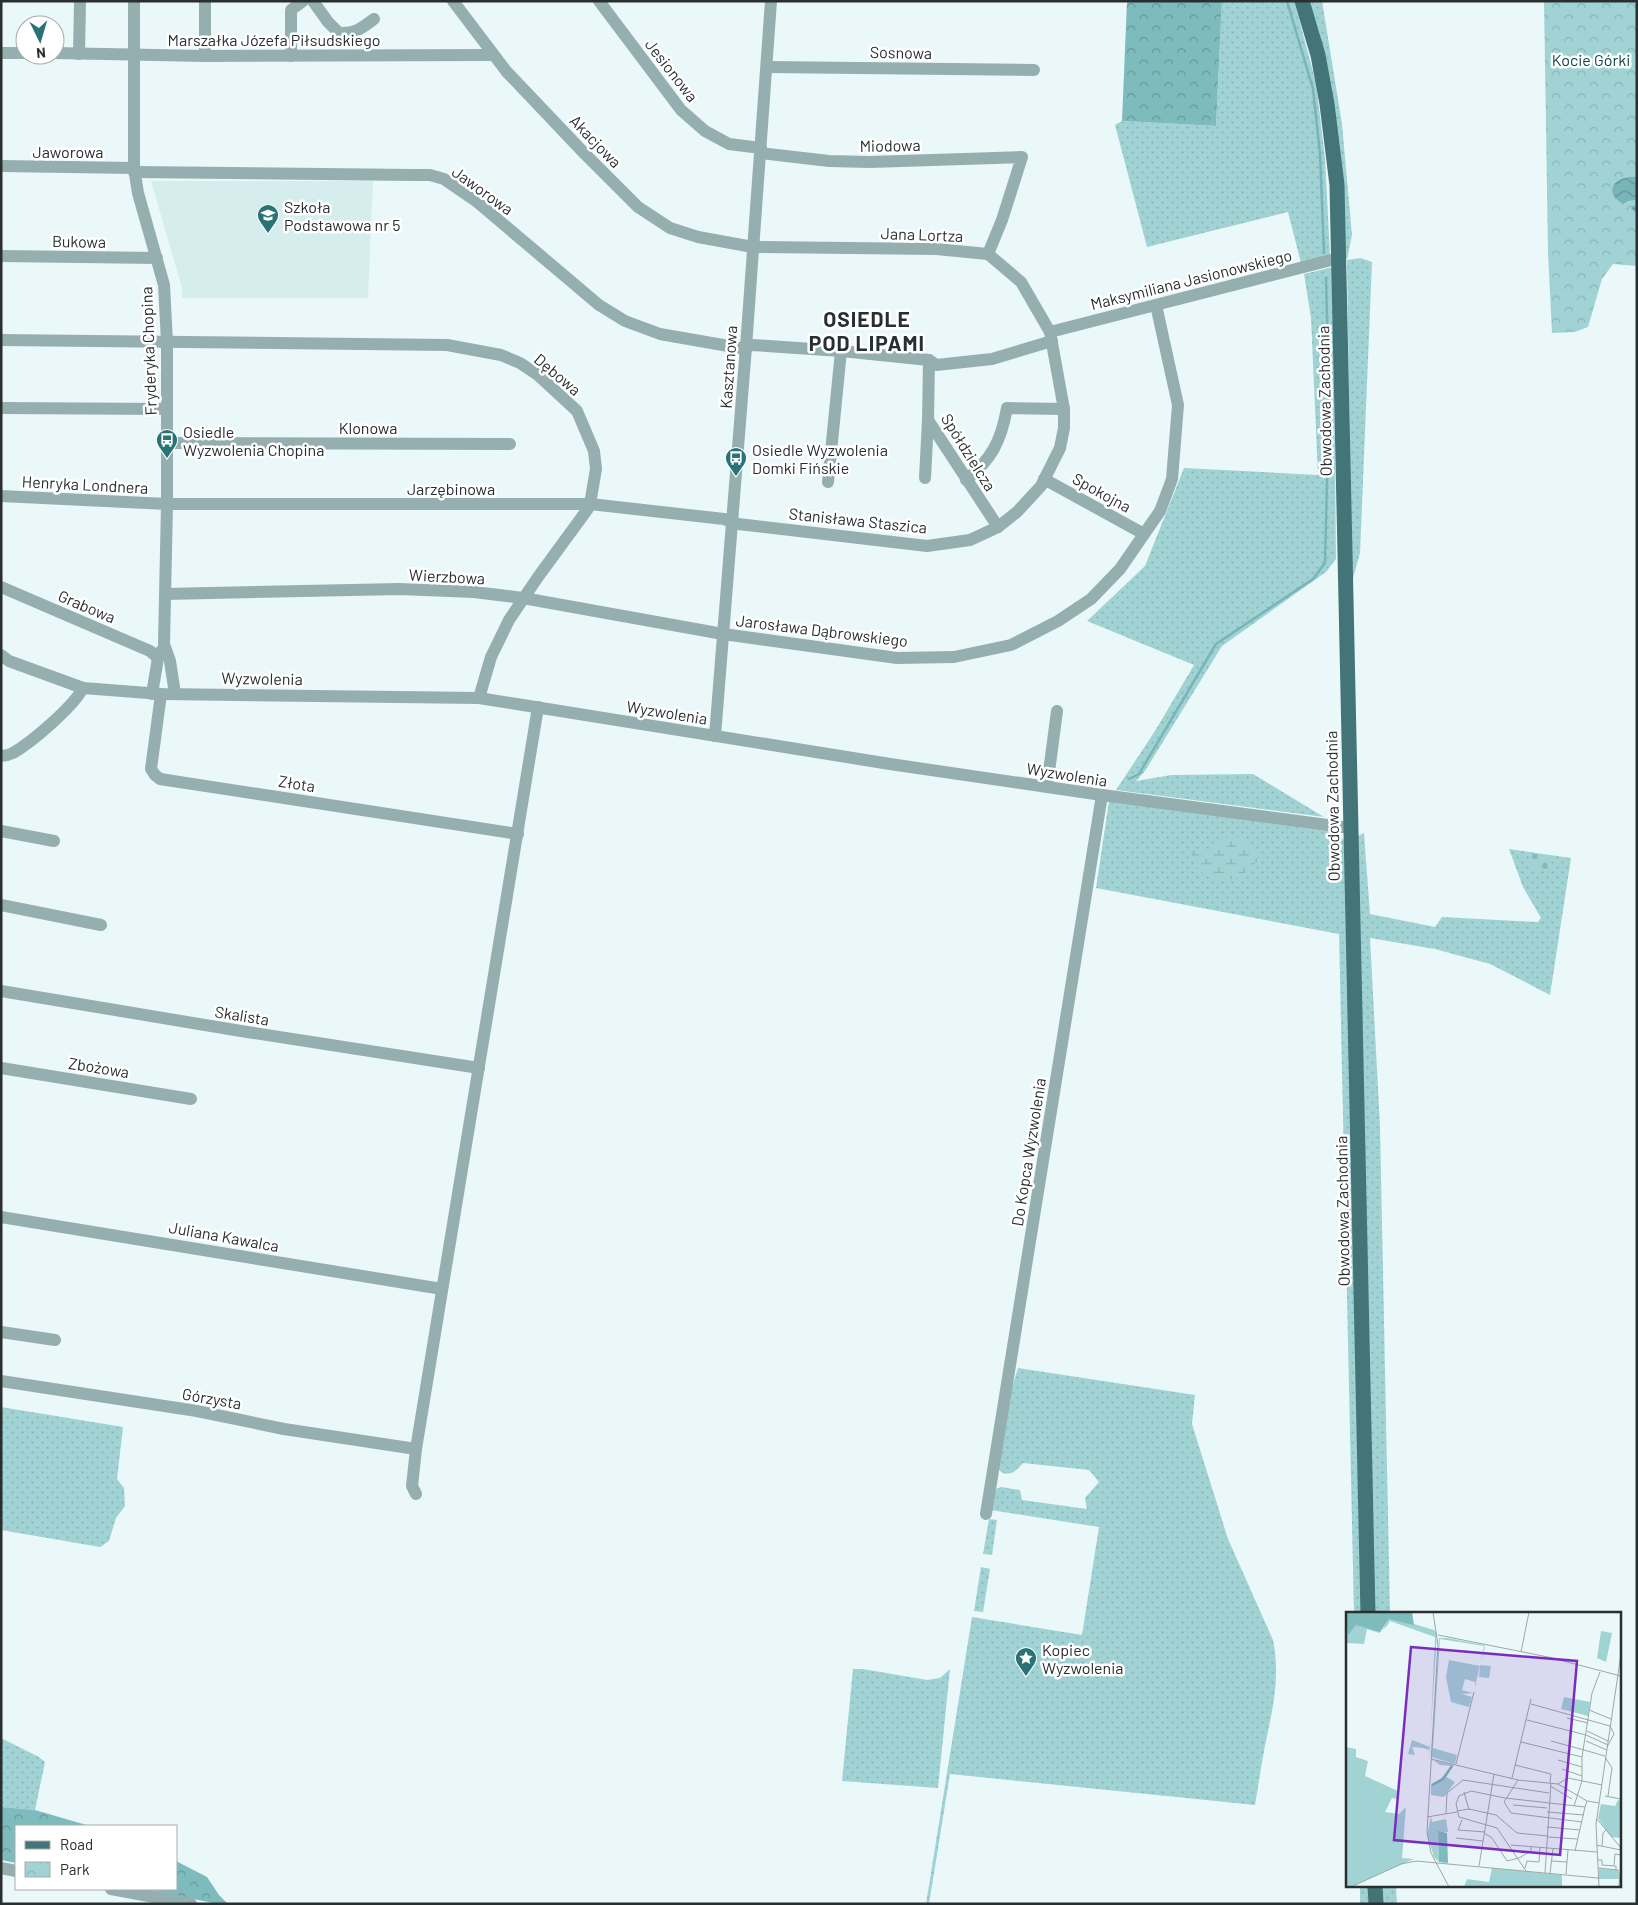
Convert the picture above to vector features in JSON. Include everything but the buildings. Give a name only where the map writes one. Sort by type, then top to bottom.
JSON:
[{"type":"main road","name":"Obwodowa Zachodnia","points":[[1302,1],[1318,56],[1327,104],[1338,185],[1368,1612]]},
{"type":"main road","points":[[1375,1888],[1376,1904]]},
{"type":"street","points":[[79,54],[80,1]]},
{"type":"street","name":"Fryderyka Chopina","points":[[134,1],[134,170],[138,193],[164,285],[167,342],[166,594],[164,644],[158,658],[157,694]]},
{"type":"street","points":[[205,1],[205,56]]},
{"type":"street","points":[[291,56],[291,10],[303,1]]},
{"type":"street","points":[[313,1],[328,22],[339,33],[354,32],[374,19]]},
{"type":"street","name":"Akacjowa","points":[[453,1],[492,55],[584,153],[638,207],[670,228],[698,237],[753,247]]},
{"type":"street","name":"Jesionowa","points":[[599,1],[681,110],[706,131],[729,144],[760,150]]},
{"type":"street","name":"Kasztanowa","points":[[715,736],[771,1]]},
{"type":"street","points":[[1,53],[15,53]]},
{"type":"street","name":"Marszałka Józefa Piłsudskiego","points":[[65,54],[205,56],[492,55]]},
{"type":"street","name":"Sosnowa","points":[[766,67],[1034,70]]},
{"type":"street","name":"Miodowa","points":[[760,150],[829,161],[870,162],[1022,157],[1002,220],[988,254]]},
{"type":"street","name":"Jaworowa","points":[[1,166],[414,175],[444,179],[476,201],[600,305],[625,321],[660,334],[740,348],[746,347]]},
{"type":"street","name":"Jana Lortza","points":[[753,247],[936,249],[988,254]]},
{"type":"street","points":[[746,347],[753,345],[841,351],[929,360],[936,365],[992,359],[1051,336],[1021,282],[988,254]]},
{"type":"street","name":"Bukowa","points":[[1,256],[157,258]]},
{"type":"street","name":"Maksymiliana Jasionowskiego","points":[[1051,336],[1156,305],[1339,258]]},
{"type":"street","name":"Jarosława Dąbrowskiego","points":[[723,634],[897,658],[954,657],[1012,645],[1058,621],[1091,599],[1120,569],[1160,511],[1172,478],[1178,405],[1156,305]]},
{"type":"street","name":"Stanisława Staszica","points":[[732,522],[927,546],[970,540],[998,527],[1016,512],[1041,486],[1060,448],[1064,428],[1064,409],[1051,336]]},
{"type":"street","name":"Dębowa","points":[[1,340],[447,344],[501,355],[520,363],[538,375],[576,411],[594,452],[596,469],[590,504],[509,620],[491,657],[479,698]]},
{"type":"street","points":[[828,482],[841,351]]},
{"type":"street","name":"Spółdzielcza","points":[[929,360],[928,420],[998,527]]},
{"type":"street","points":[[1,408],[166,409]]},
{"type":"street","points":[[966,480],[983,466],[994,449],[1003,430],[1007,408],[1064,409]]},
{"type":"street","points":[[925,478],[928,420]]},
{"type":"street","name":"Klonowa","points":[[167,443],[510,444]]},
{"type":"street","name":"Spokojna","points":[[1044,479],[1144,534]]},
{"type":"street","name":"Henryka Londnera","points":[[1,496],[167,504]]},
{"type":"street","name":"Jarzębinowa","points":[[167,504],[590,504],[724,519],[732,522]]},
{"type":"street","name":"Grabowa","points":[[1,587],[150,651],[158,658]]},
{"type":"street","name":"Wierzbowa","points":[[166,594],[398,589],[474,592],[523,598],[723,634]]},
{"type":"street","name":"Fryderyka Chopina","points":[[164,644],[170,661],[175,694]]},
{"type":"street","name":"Wyzwolenia","points":[[1,655],[9,661],[83,688],[157,694],[479,698],[1047,787],[1350,828]]},
{"type":"street","points":[[1,756],[11,754],[39,733],[78,698],[83,688]]},
{"type":"street","name":"Złota","points":[[157,694],[151,769],[160,779],[518,834]]},
{"type":"street","points":[[416,1494],[412,1486],[416,1449],[538,707]]},
{"type":"street","points":[[1047,787],[1057,711]]},
{"type":"street","name":"Do Kopca Wyzwolenia","points":[[986,1514],[1102,795]]},
{"type":"street","points":[[1,831],[54,841]]},
{"type":"street","points":[[1,905],[101,925]]},
{"type":"street","name":"Skalista","points":[[1,991],[478,1068]]},
{"type":"street","name":"Zbożowa","points":[[1,1068],[191,1099]]},
{"type":"street","name":"Juliana Kawalca","points":[[1,1217],[442,1289]]},
{"type":"street","points":[[1,1332],[55,1340]]},
{"type":"street","name":"Górzysta","points":[[1,1381],[197,1411],[284,1429],[416,1449]]},
{"type":"street","points":[[1,1868],[15,1871]]},
{"type":"street","points":[[116,1890],[191,1904]]},
{"type":"shaded area","name":"Szkoła Podstawowa nr 5","points":[[151,181],[373,181],[368,298],[182,298],[182,288]]},
{"type":"green space","points":[[1127,1],[1222,1],[1216,126],[1122,121]]},
{"type":"green space","points":[[1222,1],[1294,1],[1316,83],[1325,158],[1330,255],[1301,263],[1288,212],[1147,247],[1115,125],[1122,121],[1216,126]]},
{"type":"green space","points":[[1308,1],[1322,1],[1342,124],[1352,235],[1347,260],[1361,258],[1372,262],[1360,553],[1352,582],[1347,261],[1343,239],[1340,152],[1319,31]]},
{"type":"green space","name":"Kocie Górki","points":[[1544,1],[1637,1],[1637,266],[1613,264],[1602,279],[1588,327],[1575,332],[1552,333],[1548,253]]},
{"type":"green space","points":[[1333,267],[1336,559],[1326,572],[1222,646],[1145,771],[1136,781],[1171,775],[1253,774],[1324,817],[1116,790],[1155,731],[1194,665],[1087,621],[1145,566],[1184,468],[1318,475],[1311,318],[1304,274]]},
{"type":"green space","points":[[1109,801],[1334,832],[1341,836],[1345,842],[1362,1612],[1354,1612],[1339,934],[1096,888]]},
{"type":"green space","points":[[1364,833],[1370,914],[1435,927],[1442,917],[1538,922],[1541,918],[1523,887],[1509,849],[1571,858],[1550,995],[1490,964],[1435,949],[1370,938],[1380,1126],[1390,1612],[1373,1612],[1358,836]]},
{"type":"green space","points":[[1231,834],[1248,844],[1259,860],[1239,878],[1217,881],[1200,871],[1191,858],[1193,851],[1212,851]]},
{"type":"green space","points":[[1531,854],[1552,856],[1550,871],[1529,869]]},
{"type":"green space","points":[[1018,1368],[1195,1395],[1192,1424],[1228,1539],[1273,1640],[1276,1677],[1272,1712],[1255,1805],[950,1774],[929,1904],[926,1904],[972,1617],[1082,1635],[1099,1527],[990,1510],[996,1489],[1001,1487],[1020,1490],[1022,1500],[1087,1509],[1085,1498],[1099,1482],[1089,1470],[1023,1463],[1014,1472],[1007,1474],[1000,1471],[997,1467],[1010,1393]]},
{"type":"green space","points":[[1,1407],[123,1427],[117,1479],[124,1488],[125,1506],[116,1518],[109,1541],[100,1547],[1,1530]]},
{"type":"green space","points":[[989,1519],[997,1520],[992,1555],[983,1554]]},
{"type":"green space","points":[[981,1567],[990,1569],[983,1612],[974,1611]]},
{"type":"green space","points":[[853,1669],[927,1680],[940,1678],[950,1669],[938,1788],[842,1781]]},
{"type":"green space","points":[[1,1738],[39,1757],[45,1762],[35,1810],[1,1807]]},
{"type":"green space","points":[[1,1807],[35,1810],[87,1825],[15,1825],[15,1863],[1,1860]]},
{"type":"green space","points":[[178,1862],[207,1877],[219,1895],[228,1904],[218,1904],[149,1890],[178,1890]]},
{"type":"green space","points":[[1360,1888],[1368,1888],[1369,1904],[1360,1904]]},
{"type":"green space","points":[[1381,1888],[1396,1888],[1397,1904],[1381,1904]]},
{"type":"water","points":[[1629,177],[1637,177],[1637,214],[1631,208],[1635,205],[1635,200],[1623,204],[1612,192],[1614,184]]},
{"type":"waterway","points":[[1287,1],[1313,89],[1320,154],[1324,253]]},
{"type":"waterway","points":[[1129,779],[1139,774],[1216,644],[1313,579],[1325,563],[1329,398],[1326,278]]},
{"type":"place","name":"Szkoła Podstawowa nr 5","points":[[268,234]]},
{"type":"place","name":"Osiedle Wyzwolenia Chopina","points":[[167,459]]},
{"type":"place","name":"Osiedle Wyzwolenia Domki Fińskie","points":[[736,477]]},
{"type":"place","name":"Kopiec Wyzwolenia","points":[[1026,1677]]},
{"type":"district","name":"OSIEDLE POD LIPAMI","points":[[867,330]]}]
